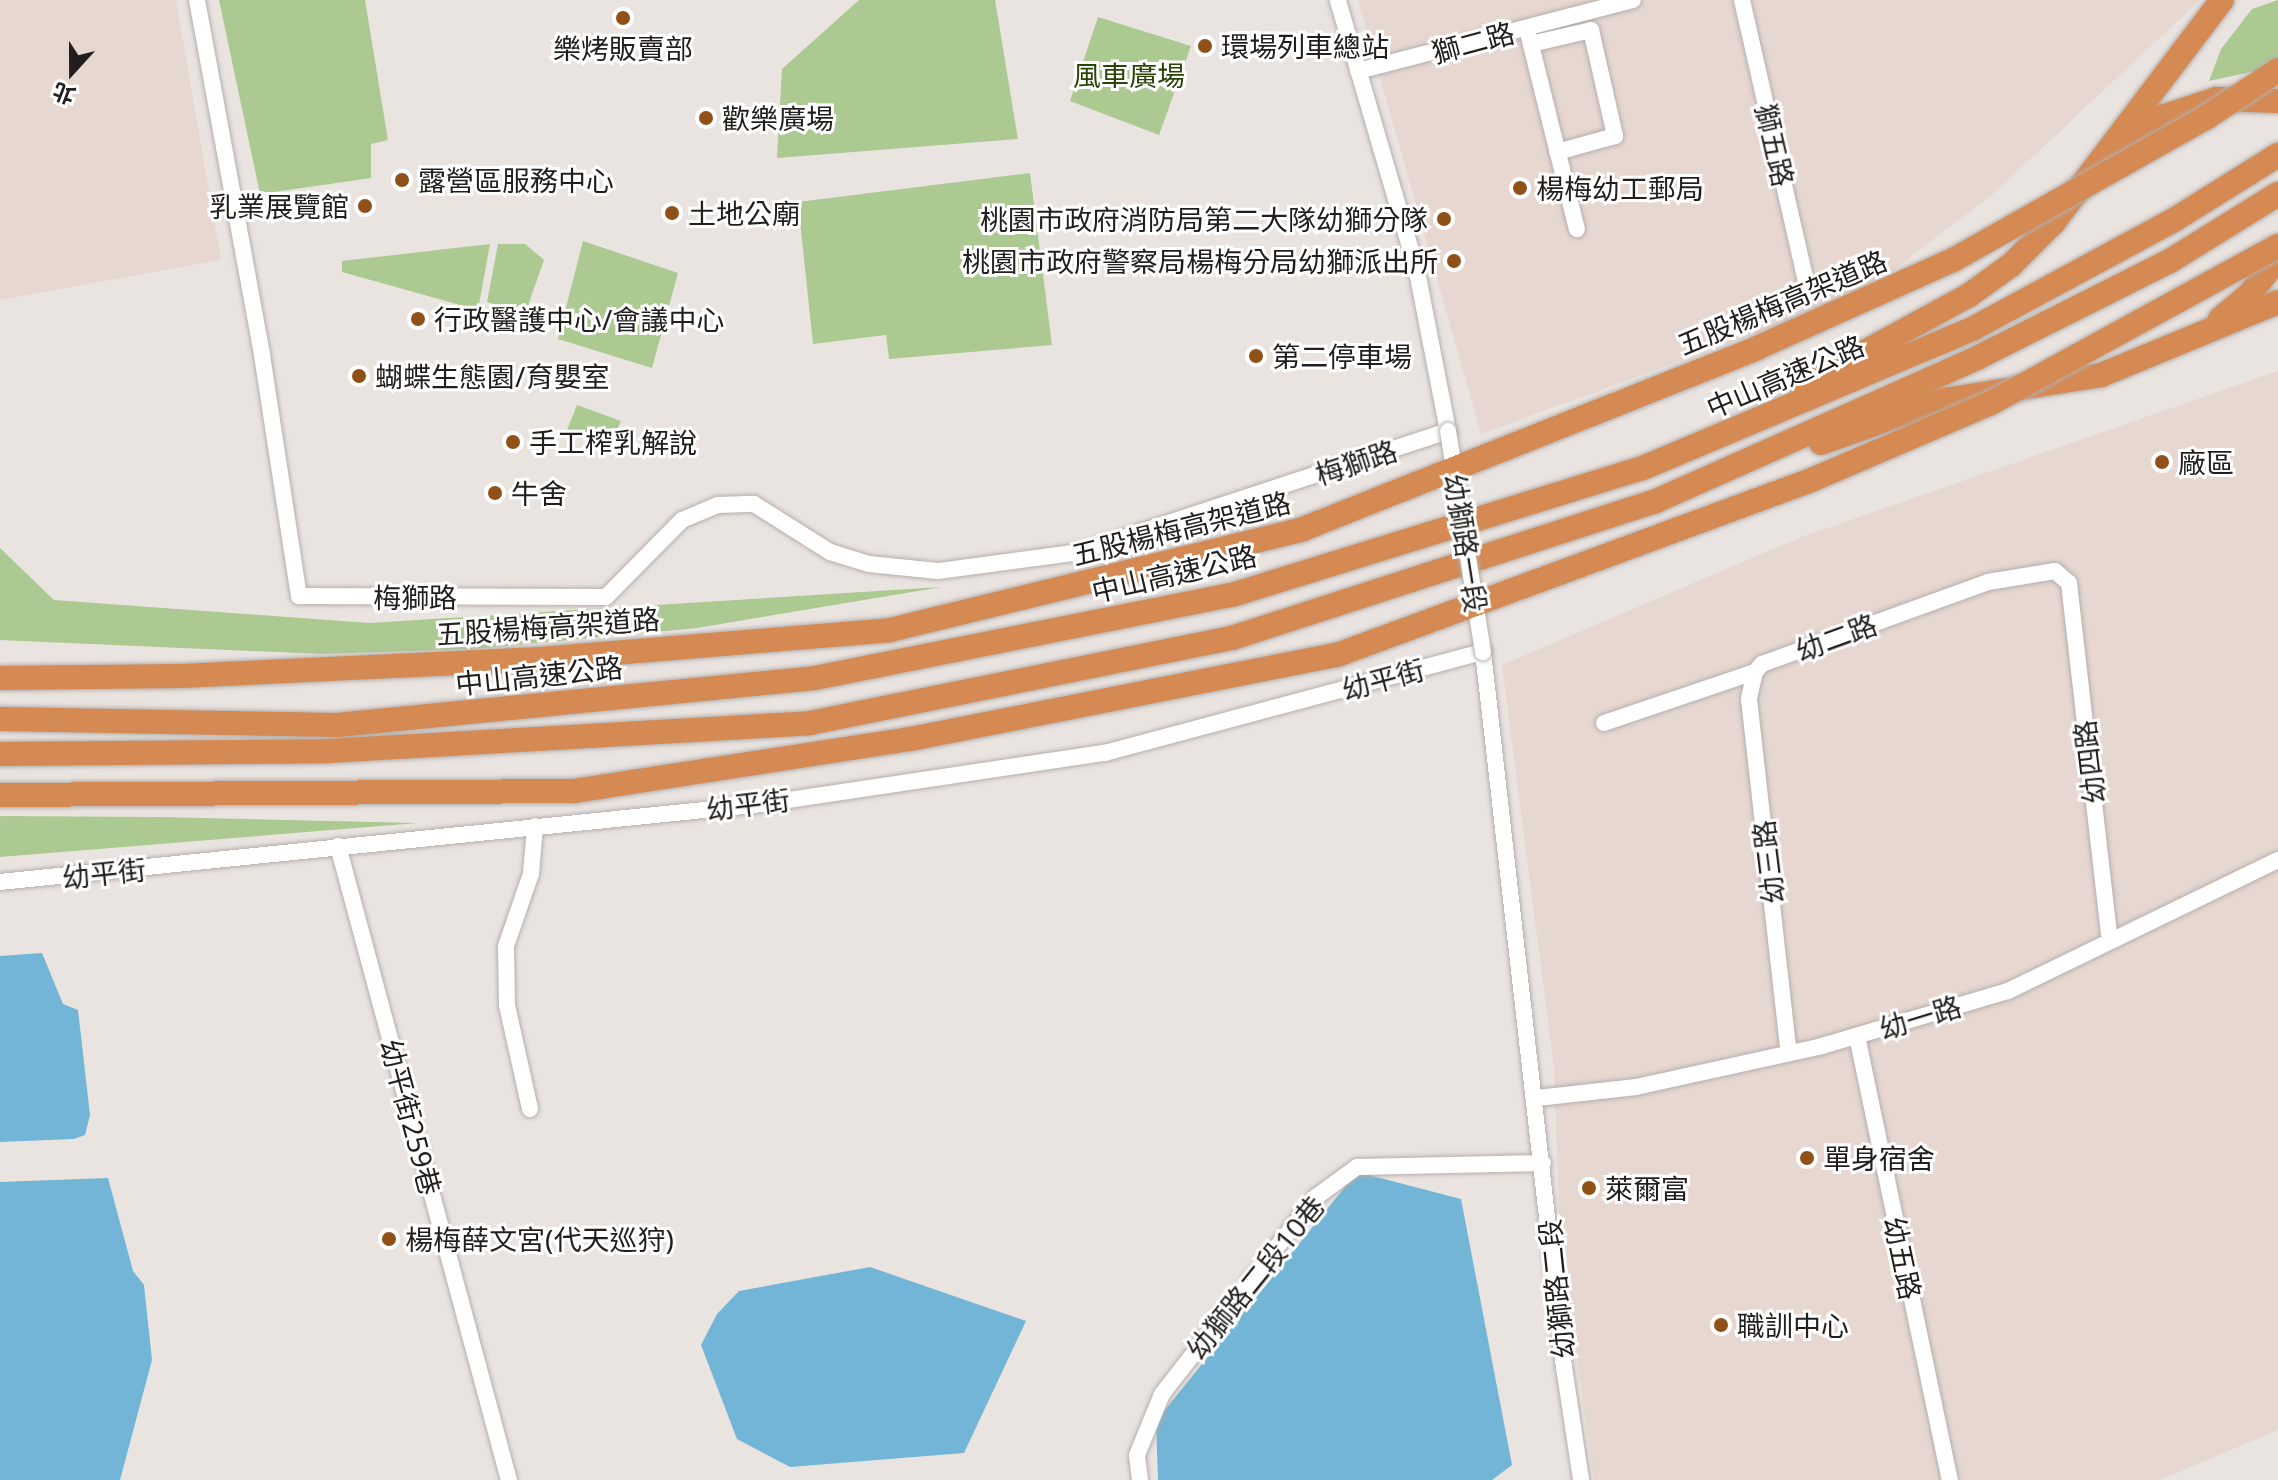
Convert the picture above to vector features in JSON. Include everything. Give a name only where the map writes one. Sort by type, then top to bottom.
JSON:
[{"type":"highway","points":[[1679,453],[2000,273],[2054,222],[2222,0]]},
{"type":"highway","name":"五股楊梅高架道路","points":[[0,678],[181,676],[540,659],[890,630],[1303,529],[1757,348],[1955,259],[2207,117],[2278,70]]},
{"type":"highway","points":[[2100,158],[2156,119],[2217,99],[2278,101]]},
{"type":"highway","name":"中山高速公路","points":[[0,719],[337,725],[815,678],[1232,595],[1643,468],[1679,453],[1974,328],[2174,220],[2278,155]]},
{"type":"highway","points":[[1656,501],[1991,352],[2170,261],[2278,194]]},
{"type":"highway","points":[[0,795],[574,791],[911,739],[1337,655],[1809,481],[1991,403],[2278,246]]},
{"type":"highway","points":[[2197,338],[2249,295],[2278,258]]},
{"type":"highway","points":[[0,754],[328,751],[810,723],[1232,638],[1656,501],[1944,400],[2101,375],[2278,302]]},
{"type":"street","name":"梅獅路","points":[[197,0],[262,355],[299,596],[606,597],[682,520],[718,505],[754,504],[830,552],[869,564],[938,571],[1080,552],[1448,431]]},
{"type":"street","name":"幼獅路一段","points":[[1338,0],[1417,271],[1448,431],[1483,652],[1537,1098]]},
{"type":"street","name":"獅二路","points":[[1358,71],[1529,36],[1633,0]]},
{"type":"street","name":"獅五路","points":[[1742,0],[1808,290]]},
{"type":"street","points":[[1557,152],[1615,136],[1591,30],[1529,36],[1557,152],[1577,229]]},
{"type":"street","name":"幼二路","points":[[1604,723],[1755,672],[1762,664],[2018,573],[2055,571],[2069,583]]},
{"type":"street","name":"幼四路","points":[[2069,583],[2110,941]]},
{"type":"street","name":"幼平街","points":[[0,882],[762,804],[1105,753],[1483,652]]},
{"type":"street","name":"幼三路","points":[[1755,672],[1749,699],[1789,1053]]},
{"type":"street","points":[[530,1109],[507,1005],[506,946],[531,874],[535,826]]},
{"type":"street","name":"幼平街259巷","points":[[338,846],[509,1480]]},
{"type":"street","name":"幼一路","points":[[1537,1098],[1636,1087],[1789,1053],[2008,991],[2278,860]]},
{"type":"street","name":"幼五路","points":[[1857,1036],[1950,1480]]},
{"type":"street","name":"幼獅路二段","points":[[1537,1098],[1581,1480]]},
{"type":"street","name":"幼獅路二段10巷","points":[[1140,1480],[1137,1455],[1162,1394],[1316,1197],[1357,1167],[1543,1163]]},
{"type":"shaded area","points":[[0,0],[176,0],[221,260],[0,300]]},
{"type":"shaded area","points":[[1358,0],[2200,0],[1993,194],[1862,294],[1481,434]]},
{"type":"shaded area","points":[[2278,371],[2278,1430],[2160,1480],[1594,1480],[1560,1239],[1554,1068],[1502,665],[1799,538]]},
{"type":"green space","points":[[219,0],[365,0],[388,140],[371,144],[371,178],[260,194]]},
{"type":"green space","points":[[859,0],[995,0],[1018,139],[777,158],[782,69]]},
{"type":"green space","points":[[2278,0],[2278,59],[2265,69],[2209,81],[2221,49],[2252,9]]},
{"type":"green space","name":"風車廣場","points":[[1098,17],[1191,46],[1159,135],[1070,101]]},
{"type":"green space","points":[[1030,173],[1052,345],[889,359],[886,335],[813,344],[798,202]]},
{"type":"green space","points":[[583,241],[678,273],[652,368],[558,339]]},
{"type":"green space","points":[[490,244],[478,310],[342,272],[342,261]]},
{"type":"green space","points":[[498,244],[525,244],[544,260],[525,314],[487,302]]},
{"type":"green space","points":[[577,405],[621,421],[610,445],[567,430]]},
{"type":"green space","points":[[0,548],[54,600],[369,623],[942,587],[697,628],[473,649],[321,654],[0,640]]},
{"type":"green space","points":[[0,816],[161,817],[418,823],[0,857]]},
{"type":"water","points":[[42,953],[63,1004],[78,1010],[90,1115],[85,1135],[74,1139],[0,1142],[0,956]]},
{"type":"water","points":[[1357,1172],[1461,1199],[1512,1465],[1492,1480],[1158,1480],[1156,1421]]},
{"type":"water","points":[[108,1178],[133,1271],[144,1285],[152,1360],[120,1480],[0,1480],[0,1182]]},
{"type":"water","points":[[870,1267],[1026,1321],[964,1453],[790,1467],[737,1439],[701,1345],[717,1314],[739,1291]]},
{"type":"place","name":"樂烤販賣部","points":[[623,18]]},
{"type":"place","name":"環場列車總站","points":[[1205,46]]},
{"type":"place","name":"歡樂廣場","points":[[706,118]]},
{"type":"place","name":"露營區服務中心","points":[[402,180]]},
{"type":"place","name":"楊梅幼工郵局","points":[[1520,188]]},
{"type":"place","name":"乳業展覽館","points":[[365,206]]},
{"type":"place","name":"土地公廟","points":[[672,213]]},
{"type":"place","name":"桃園市政府消防局第二大隊幼獅分隊","points":[[1444,219]]},
{"type":"place","name":"桃園市政府警察局楊梅分局幼獅派出所","points":[[1454,261]]},
{"type":"place","name":"行政醫護中心/會議中心","points":[[418,319]]},
{"type":"place","name":"第二停車場","points":[[1256,356]]},
{"type":"place","name":"蝴蝶生態園/育嬰室","points":[[359,376]]},
{"type":"place","name":"手工榨乳解說","points":[[513,442]]},
{"type":"place","name":"廠區","points":[[2162,462]]},
{"type":"place","name":"牛舍","points":[[495,493]]},
{"type":"place","name":"單身宿舍","points":[[1807,1158]]},
{"type":"place","name":"萊爾富","points":[[1589,1188]]},
{"type":"place","name":"楊梅薛文宮(代天巡狩)","points":[[389,1239]]},
{"type":"place","name":"職訓中心","points":[[1721,1325]]}]
